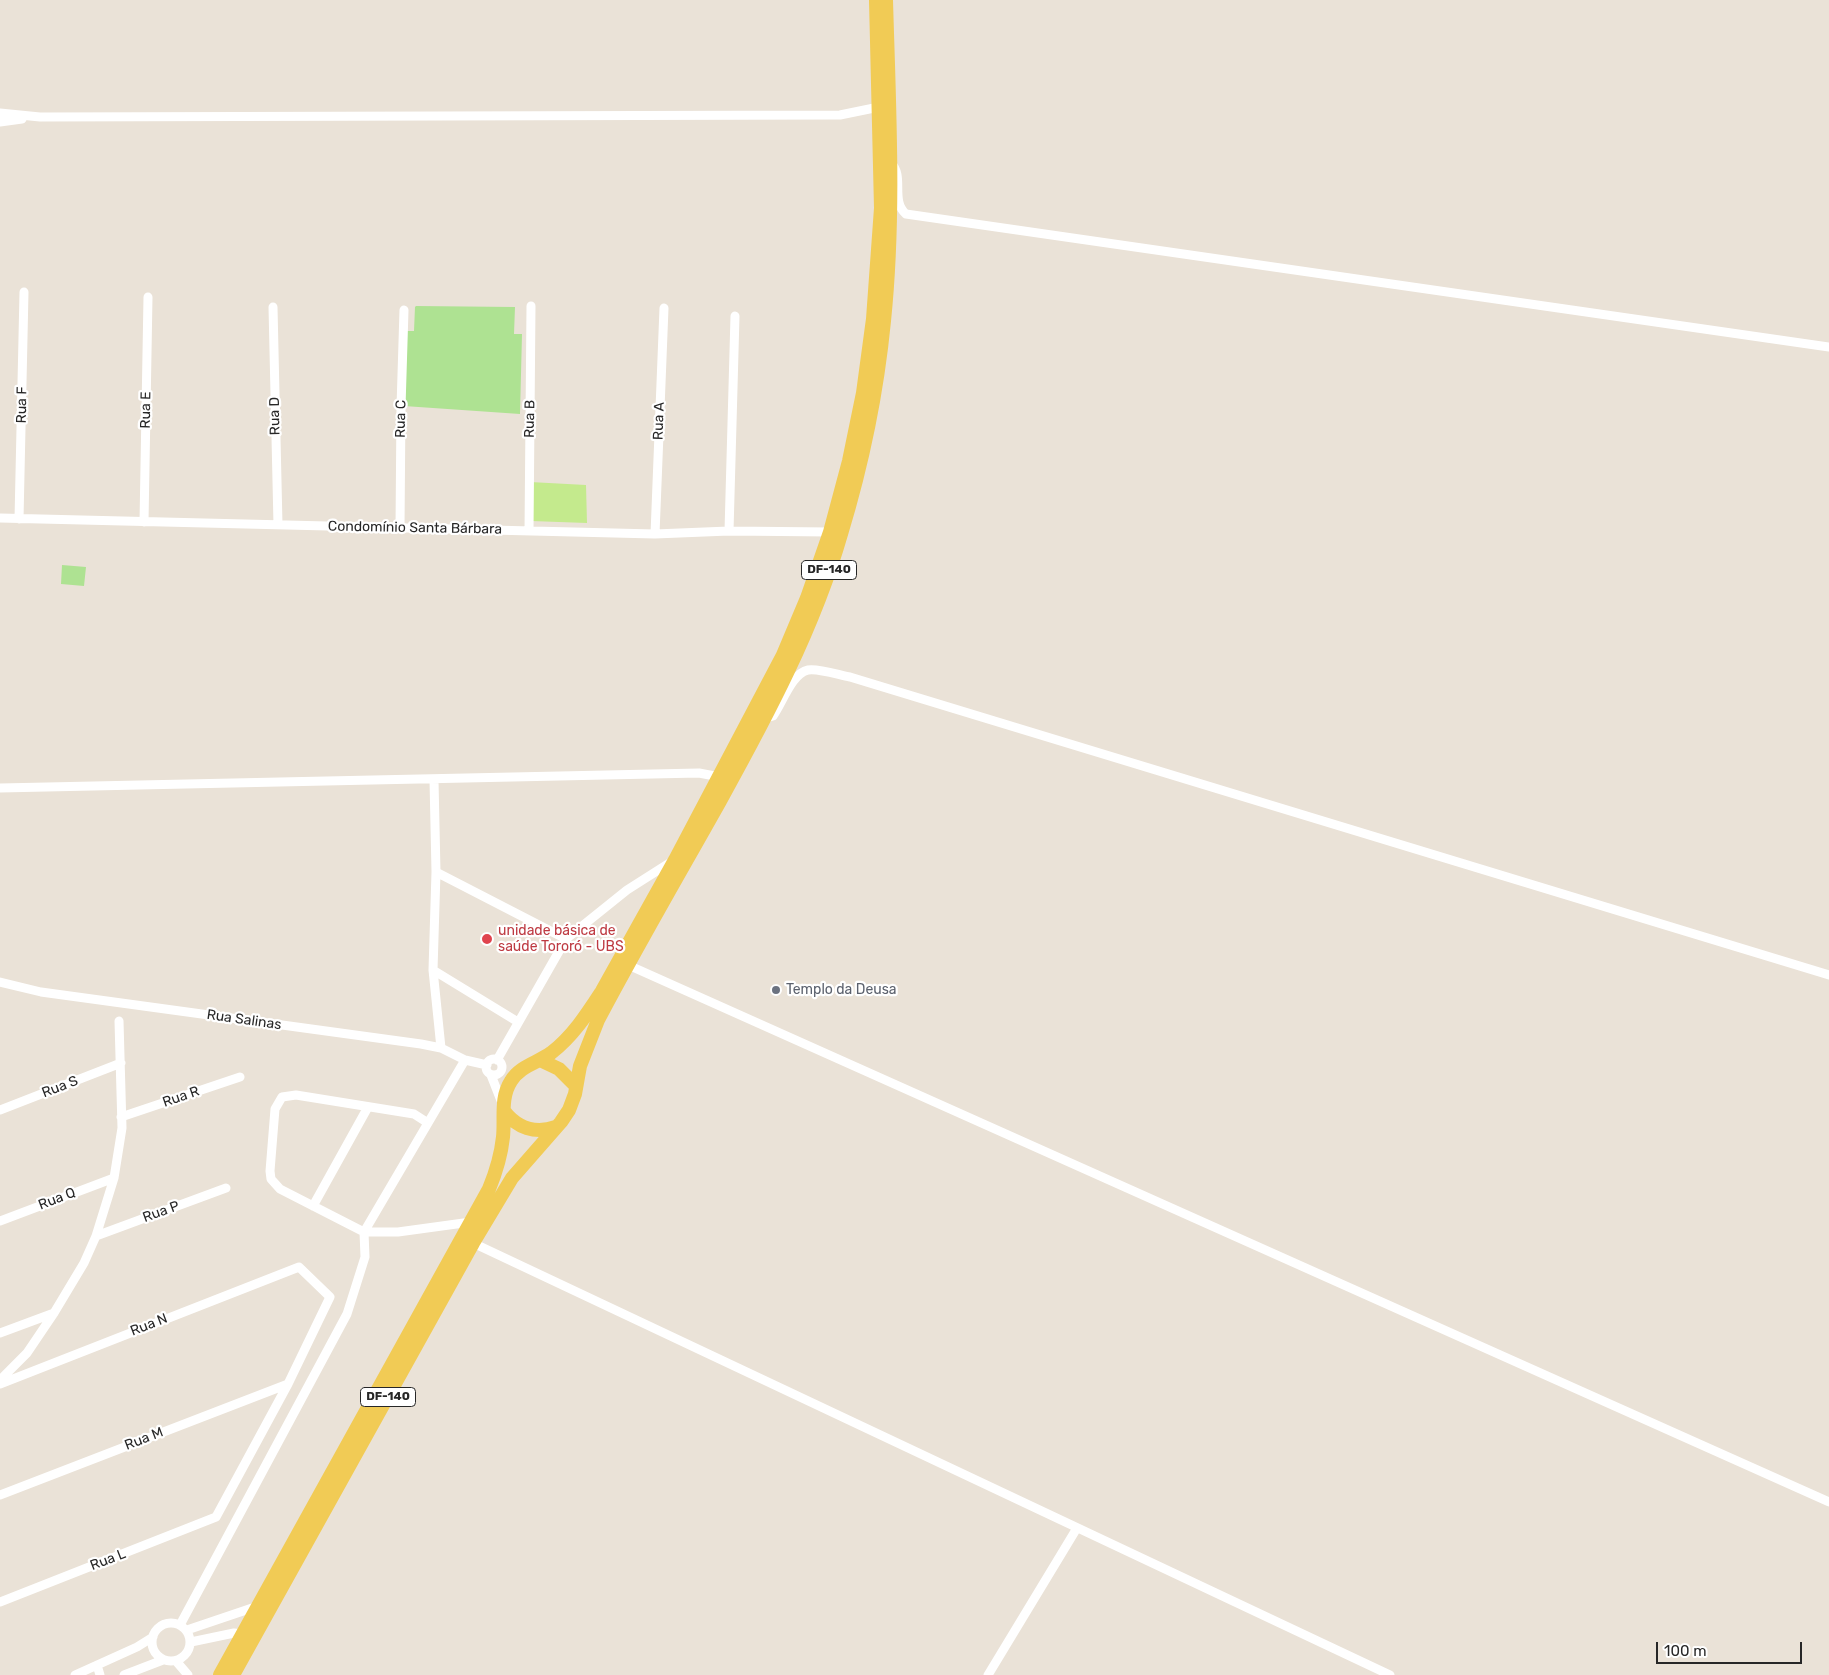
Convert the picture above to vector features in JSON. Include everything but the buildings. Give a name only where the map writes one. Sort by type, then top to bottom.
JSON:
[{"type":"main road","name":"DF-140","points":[[220,1675],[489,1189],[498,1166],[503,1136],[505,1096],[510,1083],[519,1071],[540,1060],[570,1036],[587,1014],[720,777],[783,655],[807,598],[830,532],[849,461],[863,393],[873,319],[881,208],[876,0]]},
{"type":"main road","name":"DF-140","points":[[233,1675],[474,1242],[512,1178],[569,1110],[580,1066],[598,1020],[766,718],[818,601],[841,536],[860,465],[875,391],[884,320],[890,222],[891,162],[886,0]]},
{"type":"main road","points":[[540,1060],[559,1069],[576,1086]]},
{"type":"main road","points":[[504,1111],[514,1122],[527,1129],[542,1131],[556,1127]]},
{"type":"street","points":[[0,113],[40,117],[840,116],[879,107]]},
{"type":"street","points":[[0,122],[40,117]]},
{"type":"street","points":[[891,162],[896,168],[898,175],[898,202],[900,209],[906,214],[1829,347]]},
{"type":"street","name":"Rua F","points":[[20,519],[24,292]]},
{"type":"street","name":"Rua E","points":[[144,522],[148,297]]},
{"type":"street","name":"Rua B","points":[[528,531],[531,306]]},
{"type":"street","name":"Rua D","points":[[273,307],[278,525]]},
{"type":"street","name":"Rua A","points":[[655,534],[664,308]]},
{"type":"street","name":"Rua C","points":[[400,528],[400,407],[404,310]]},
{"type":"street","points":[[729,531],[735,316]]},
{"type":"street","name":"Condomínio Santa Bárbara","points":[[0,518],[655,534],[729,531],[830,532]]},
{"type":"street","points":[[766,718],[773,716],[794,680],[801,673],[808,670],[850,677],[1829,975]]},
{"type":"street","points":[[0,788],[699,773],[720,777]]},
{"type":"street","points":[[434,780],[436,872],[433,970],[441,1048]]},
{"type":"street","points":[[491,1075],[498,1075],[500,1073],[500,1062],[518,1022],[566,939],[627,890],[675,860]]},
{"type":"street","points":[[436,872],[566,939]]},
{"type":"street","points":[[628,965],[1829,1502]]},
{"type":"street","points":[[433,970],[518,1022]]},
{"type":"street","name":"Rua Salinas","points":[[0,982],[41,992],[421,1044],[441,1048],[465,1060],[487,1064]]},
{"type":"street","points":[[0,1380],[27,1353],[54,1313],[84,1263],[96,1236],[114,1178],[122,1128],[119,1021]]},
{"type":"street","points":[[183,1628],[347,1314],[365,1257],[364,1232],[465,1060]]},
{"type":"street","points":[[504,1111],[491,1075],[487,1071],[487,1064],[491,1060],[514,1067],[526,1066]]},
{"type":"street","name":"Rua S","points":[[0,1110],[121,1063]]},
{"type":"street","name":"Rua R","points":[[121,1117],[240,1077]]},
{"type":"street","points":[[428,1122],[414,1114],[296,1095],[282,1097],[276,1109],[270,1171],[271,1179],[280,1189],[364,1232],[398,1232],[471,1222]]},
{"type":"street","points":[[313,1206],[368,1107]]},
{"type":"street","name":"Rua Q","points":[[0,1221],[114,1178]]},
{"type":"street","name":"Rua P","points":[[96,1236],[226,1188]]},
{"type":"street","points":[[474,1242],[1390,1675]]},
{"type":"street","name":"Rua N","points":[[0,1384],[299,1267],[330,1297],[288,1384]]},
{"type":"street","points":[[0,1332],[54,1313]]},
{"type":"street","name":"Rua M","points":[[0,1495],[288,1384]]},
{"type":"street","name":"Rua L","points":[[0,1602],[216,1518],[288,1384]]},
{"type":"street","points":[[988,1675],[1077,1528]]},
{"type":"street","points":[[163,1660],[154,1650],[153,1637],[155,1631],[166,1624],[183,1628],[258,1606]]},
{"type":"street","points":[[124,1675],[140,1672],[163,1660],[176,1661],[187,1654],[191,1642],[183,1628]]},
{"type":"street","points":[[191,1642],[234,1633],[243,1634]]},
{"type":"street","points":[[75,1675],[137,1647],[153,1637]]},
{"type":"street","points":[[176,1661],[188,1675]]},
{"type":"street","points":[[97,1665],[100,1675]]},
{"type":"green space","points":[[416,306],[515,307],[514,334],[522,334],[520,414],[404,406],[406,331],[414,331]]},
{"type":"green space","points":[[530,482],[586,485],[587,523],[531,521]]},
{"type":"green space","points":[[62,565],[86,567],[84,586],[61,584]]},
{"type":"place","name":"unidade básica de saúde Tororó - UBS","points":[[487,939]]},
{"type":"place","name":"Templo da Deusa","points":[[776,990]]}]
